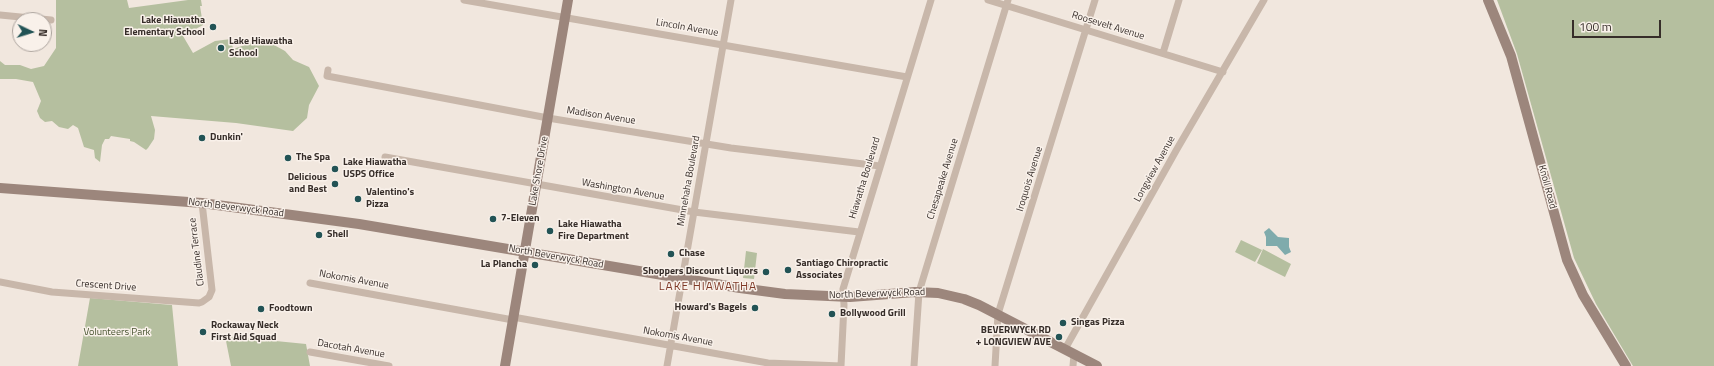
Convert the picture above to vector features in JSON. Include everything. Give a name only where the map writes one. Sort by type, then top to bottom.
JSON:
[{"type":"street","name":"Lincoln Avenue","points":[[464,0],[907,77]]},
{"type":"street","name":"Lake Shore Drive","points":[[505,366],[568,0]]},
{"type":"street","name":"Minnehaha Boulevard","points":[[667,366],[730,0]]},
{"type":"street","name":"Hiawatha Boulevard","points":[[841,366],[844,297],[843,289],[859,232],[931,0]]},
{"type":"street","name":"Roosevelt Avenue","points":[[988,0],[1007,3],[1223,72]]},
{"type":"street","name":"Iroquois Avenue","points":[[995,366],[998,314],[1095,0]]},
{"type":"street","points":[[1163,53],[1179,0]]},
{"type":"street","name":"Longview Avenue","points":[[1069,351],[1264,0]]},
{"type":"street","name":"Knoll Road","points":[[1488,0],[1511,56],[1567,260],[1583,295],[1626,366]]},
{"type":"street","name":"Chesapeake Avenue","points":[[914,366],[919,292],[1007,3]]},
{"type":"street","points":[[0,15],[12,16]]},
{"type":"street","name":"Madison Avenue","points":[[328,70],[327,76],[548,118],[706,144],[880,166]]},
{"type":"street","name":"Washington Avenue","points":[[385,157],[694,212],[859,232]]},
{"type":"street","name":"North Beverwyck Road","points":[[0,188],[202,203],[359,224],[683,279],[785,294],[844,297],[919,292],[938,293],[964,299],[998,314],[1097,366]]},
{"type":"street","name":"Claudine Terrace","points":[[202,203],[212,290],[209,297]]},
{"type":"street","name":"Crescent Drive","points":[[0,282],[52,292],[198,303],[209,297]]},
{"type":"street","name":"Nokomis Avenue","points":[[310,283],[768,363],[841,366]]},
{"type":"street","points":[[1069,351],[1073,366]]},
{"type":"street","name":"Dacotah Avenue","points":[[310,352],[389,366]]},
{"type":"green space","points":[[56,0],[127,0],[129,8],[188,0],[201,0],[202,6],[200,6],[203,25],[183,36],[193,53],[215,41],[231,39],[233,49],[263,39],[285,51],[293,60],[309,67],[319,86],[309,105],[307,118],[293,131],[236,123],[151,116],[155,130],[154,139],[146,150],[130,141],[130,139],[111,136],[109,139],[105,139],[102,145],[100,162],[95,158],[94,150],[84,147],[78,128],[73,125],[68,129],[59,127],[52,121],[45,122],[40,118],[37,111],[41,101],[33,82],[16,79],[0,79],[0,61],[5,65],[20,65],[31,69],[44,66],[56,48]]},
{"type":"green space","points":[[1497,0],[1714,0],[1714,366],[1633,366],[1596,304],[1574,258],[1517,54]]},
{"type":"green space","points":[[1241,240],[1262,250],[1255,262],[1235,252]]},
{"type":"green space","points":[[1263,249],[1291,264],[1285,277],[1257,263]]},
{"type":"green space","points":[[746,251],[757,253],[754,279],[743,278]]},
{"type":"green space","name":"Volunteers Park","points":[[90,298],[172,305],[178,366],[78,366]]},
{"type":"green space","points":[[225,336],[306,344],[310,366],[231,366]]},
{"type":"water","points":[[1269,228],[1278,237],[1289,238],[1289,247],[1291,252],[1285,255],[1277,246],[1266,246],[1266,237],[1264,232]]},
{"type":"place","name":"Lake Hiawatha Elementary School","points":[[213,27]]},
{"type":"place","name":"Lake Hiawatha School","points":[[221,48]]},
{"type":"place","name":"Dunkin'","points":[[202,138]]},
{"type":"place","name":"The Spa","points":[[288,158]]},
{"type":"place","name":"Lake Hiawatha USPS Office","points":[[335,169]]},
{"type":"place","name":"Delicious and Best","points":[[335,184]]},
{"type":"place","name":"Valentino's Pizza","points":[[358,199]]},
{"type":"place","name":"7-Eleven","points":[[493,219]]},
{"type":"place","name":"Lake Hiawatha Fire Department","points":[[550,231]]},
{"type":"place","name":"Shell","points":[[319,235]]},
{"type":"place","name":"Chase","points":[[671,254]]},
{"type":"place","name":"La Plancha","points":[[535,265]]},
{"type":"place","name":"Santiago Chiropractic Associates","points":[[788,270]]},
{"type":"place","name":"Shoppers Discount Liquors","points":[[766,272]]},
{"type":"place","name":"Howard's Bagels","points":[[755,308]]},
{"type":"place","name":"Foodtown","points":[[261,309]]},
{"type":"place","name":"Bollywood Grill","points":[[832,314]]},
{"type":"place","name":"Singas Pizza","points":[[1063,323]]},
{"type":"place","name":"Rockaway Neck First Aid Squad","points":[[203,332]]},
{"type":"place","name":"BEVERWYCK RD + LONGVIEW AVE","points":[[1059,337]]},
{"type":"district","name":"LAKE HIAWATHA","points":[[708,287]]}]
